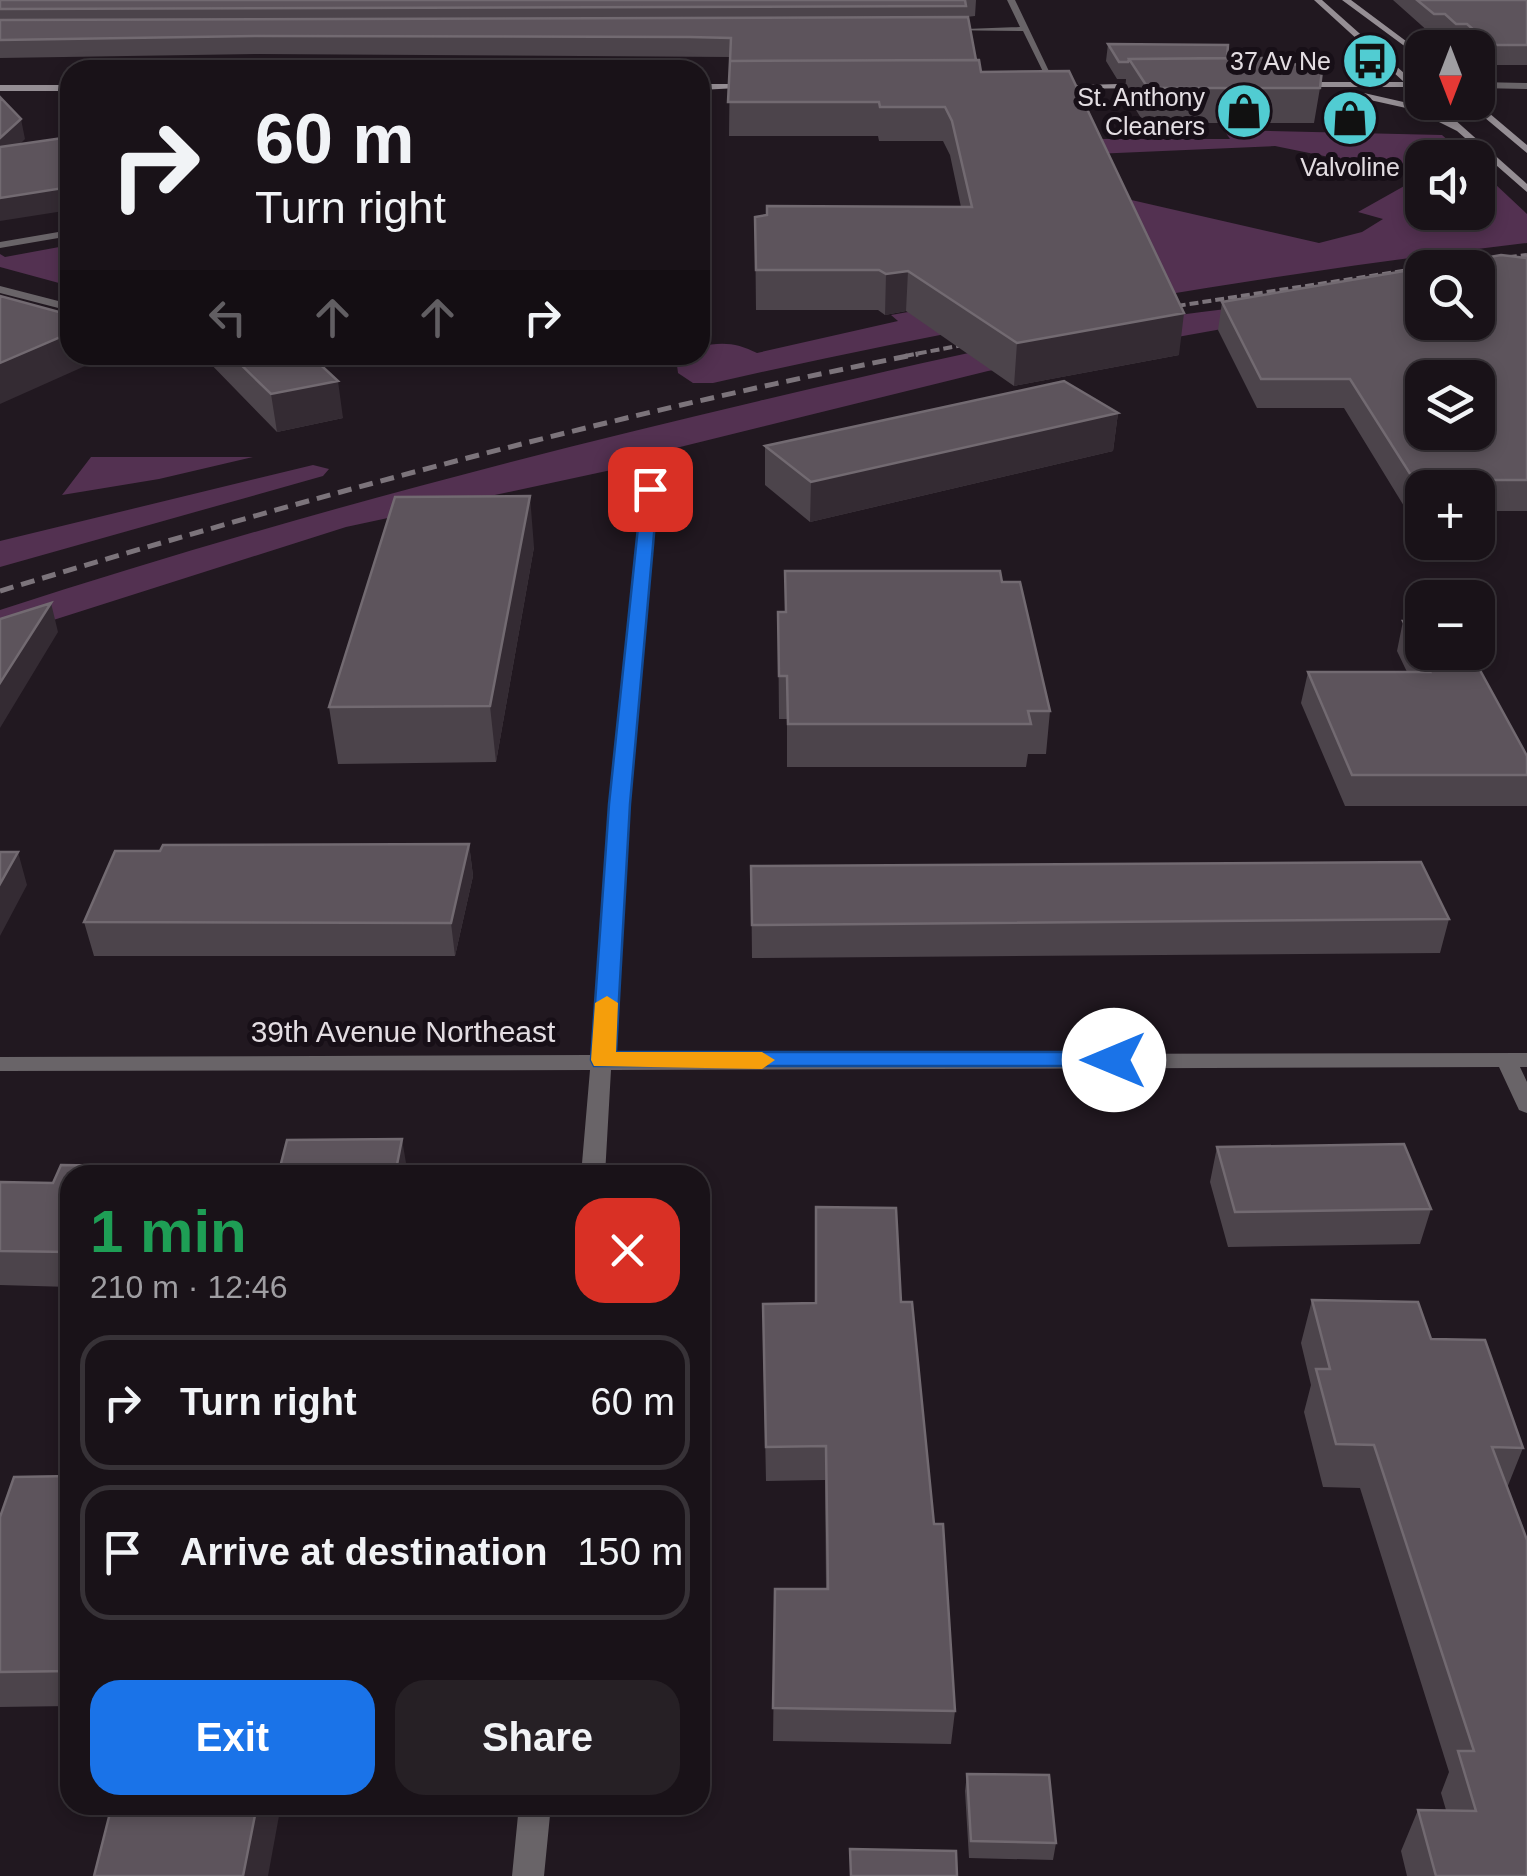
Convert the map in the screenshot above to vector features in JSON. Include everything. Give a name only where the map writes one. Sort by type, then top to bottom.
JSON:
[{"type":"main road","points":[[1318,0],[1405,75]]},
{"type":"main road","points":[[1346,0],[1405,44]]},
{"type":"main road","points":[[1282,86],[1405,85]]},
{"type":"main road","points":[[1034,86],[1164,86]]},
{"type":"main road","points":[[1294,86],[1398,102],[1460,129]]},
{"type":"main road","points":[[710,87],[759,87]]},
{"type":"main road","points":[[0,88],[60,88]]},
{"type":"main road","points":[[1450,120],[1527,189]]},
{"type":"main road","points":[[1491,120],[1527,150]]},
{"type":"street","points":[[1012,0],[1054,86]]},
{"type":"street","points":[[928,30],[1026,29]]},
{"type":"street","points":[[1495,86],[1527,86]]},
{"type":"street","points":[[0,245],[60,234]]},
{"type":"street","points":[[0,288],[60,305]]},
{"type":"street","points":[[594,1165],[619,804],[650,489]]},
{"type":"street","points":[[1517,1060],[1527,1105]]},
{"type":"street","name":"39th Avenue Northeast","points":[[0,1064],[1517,1060]]},
{"type":"street","points":[[528,1876],[533,1815]]},
{"type":"shaded area","points":[[1224,130],[1442,135],[1448,140],[1405,140],[1405,173],[1275,146],[1094,154],[1087,139],[1230,139]]},
{"type":"shaded area","points":[[1495,184],[1527,214],[1527,243],[1474,250],[1405,250],[1405,259],[1118,302],[713,383],[693,383],[678,373],[677,365],[710,365],[710,345],[729,344],[757,353],[898,321],[891,315],[1148,270],[1114,196],[1319,243],[1362,232],[1383,219],[1358,212],[1405,186],[1405,230],[1495,230]]},
{"type":"shaded area","points":[[60,247],[60,283],[0,267],[0,254],[5,257]]},
{"type":"shaded area","points":[[1405,294],[988,371],[676,448],[681,455],[346,527],[0,637],[0,610],[282,524],[472,472],[933,361],[1108,326],[1250,306]]},
{"type":"shaded area","points":[[91,457],[253,457],[159,479],[62,495]]},
{"type":"shaded area","points":[[313,465],[329,469],[323,476],[0,567],[0,541]]},
{"type":"building","points":[[0,0],[965,0],[966,6],[0,9]]},
{"type":"building","points":[[1417,0],[1527,0],[1527,45],[1495,45],[1495,30],[1474,30],[1467,24],[1456,24],[1445,14],[1434,14]]},
{"type":"building","points":[[968,17],[976,60],[730,61],[731,38],[690,37],[0,40],[0,20]]},
{"type":"building","points":[[1108,44],[1228,45],[1227,58],[1119,62]]},
{"type":"building","points":[[1265,58],[1322,70],[1320,88],[1148,88],[1129,59]]},
{"type":"building","points":[[979,60],[981,72],[1069,71],[1184,313],[1017,343],[908,271],[886,274],[879,270],[756,270],[755,217],[767,215],[767,206],[972,207],[952,121],[945,107],[880,107],[879,102],[728,102],[730,61]]},
{"type":"building","points":[[0,97],[21,119],[0,138]]},
{"type":"building","points":[[60,138],[60,189],[0,198],[0,147]]},
{"type":"building","points":[[1495,256],[1527,258],[1527,480],[1495,480],[1495,470],[1408,470],[1350,379],[1261,379],[1222,302],[1405,271],[1405,340],[1495,340]]},
{"type":"building","points":[[0,296],[60,312],[60,337],[0,363]]},
{"type":"building","points":[[241,365],[321,365],[338,381],[271,394]]},
{"type":"building","points":[[1064,381],[1118,413],[811,482],[765,446]]},
{"type":"building","points":[[530,496],[490,706],[329,707],[395,497]]},
{"type":"building","points":[[785,571],[1000,571],[1002,582],[1020,582],[1050,711],[1028,711],[1031,724],[788,724],[787,676],[779,676],[778,612],[786,612]]},
{"type":"building","points":[[51,603],[0,683],[0,619]]},
{"type":"building","points":[[1480,670],[1527,756],[1527,775],[1352,775],[1308,672]]},
{"type":"building","points":[[469,844],[451,923],[84,922],[115,851],[160,851],[163,845]]},
{"type":"building","points":[[0,852],[18,852],[0,884]]},
{"type":"building","points":[[1421,862],[1449,919],[752,925],[751,866]]},
{"type":"building","points":[[402,1139],[397,1165],[281,1165],[287,1140]]},
{"type":"building","points":[[1404,1144],[1431,1209],[1235,1212],[1217,1147]]},
{"type":"building","points":[[60,1167],[60,1252],[0,1251],[0,1182],[53,1183]]},
{"type":"building","points":[[816,1207],[896,1208],[901,1302],[912,1302],[934,1524],[943,1524],[955,1711],[773,1708],[775,1589],[828,1589],[826,1446],[766,1447],[763,1304],[816,1303]]},
{"type":"building","points":[[1312,1300],[1418,1302],[1431,1339],[1485,1340],[1523,1448],[1492,1447],[1527,1540],[1527,1876],[1436,1876],[1418,1810],[1476,1811],[1458,1751],[1474,1751],[1374,1445],[1336,1444],[1316,1369],[1330,1369]]},
{"type":"building","points":[[60,1476],[60,1671],[0,1672],[0,1517],[14,1477]]},
{"type":"building","points":[[967,1774],[1049,1775],[1056,1843],[971,1841]]},
{"type":"building","points":[[109,1815],[255,1815],[243,1876],[94,1876]]},
{"type":"building","points":[[850,1849],[956,1851],[957,1876],[851,1876]]},
{"type":"railway","points":[[1495,259],[1527,255]]},
{"type":"railway","points":[[1151,310],[1405,271]]},
{"type":"railway","points":[[905,356],[984,341]]},
{"type":"railway","points":[[0,591],[456,461],[686,404],[918,354]]},
{"type":"slow traffic","points":[[607,1003],[603,1060],[762,1060]]},
{"type":"place","name":"37 Av Ne","points":[[1370,61]]},
{"type":"place","name":"St. Anthony Cleaners","points":[[1244,111]]},
{"type":"place","name":"Valvoline","points":[[1350,118]]},
{"type":"route","points":[[650,489],[619,804],[603,1060],[1114,1060]]}]
